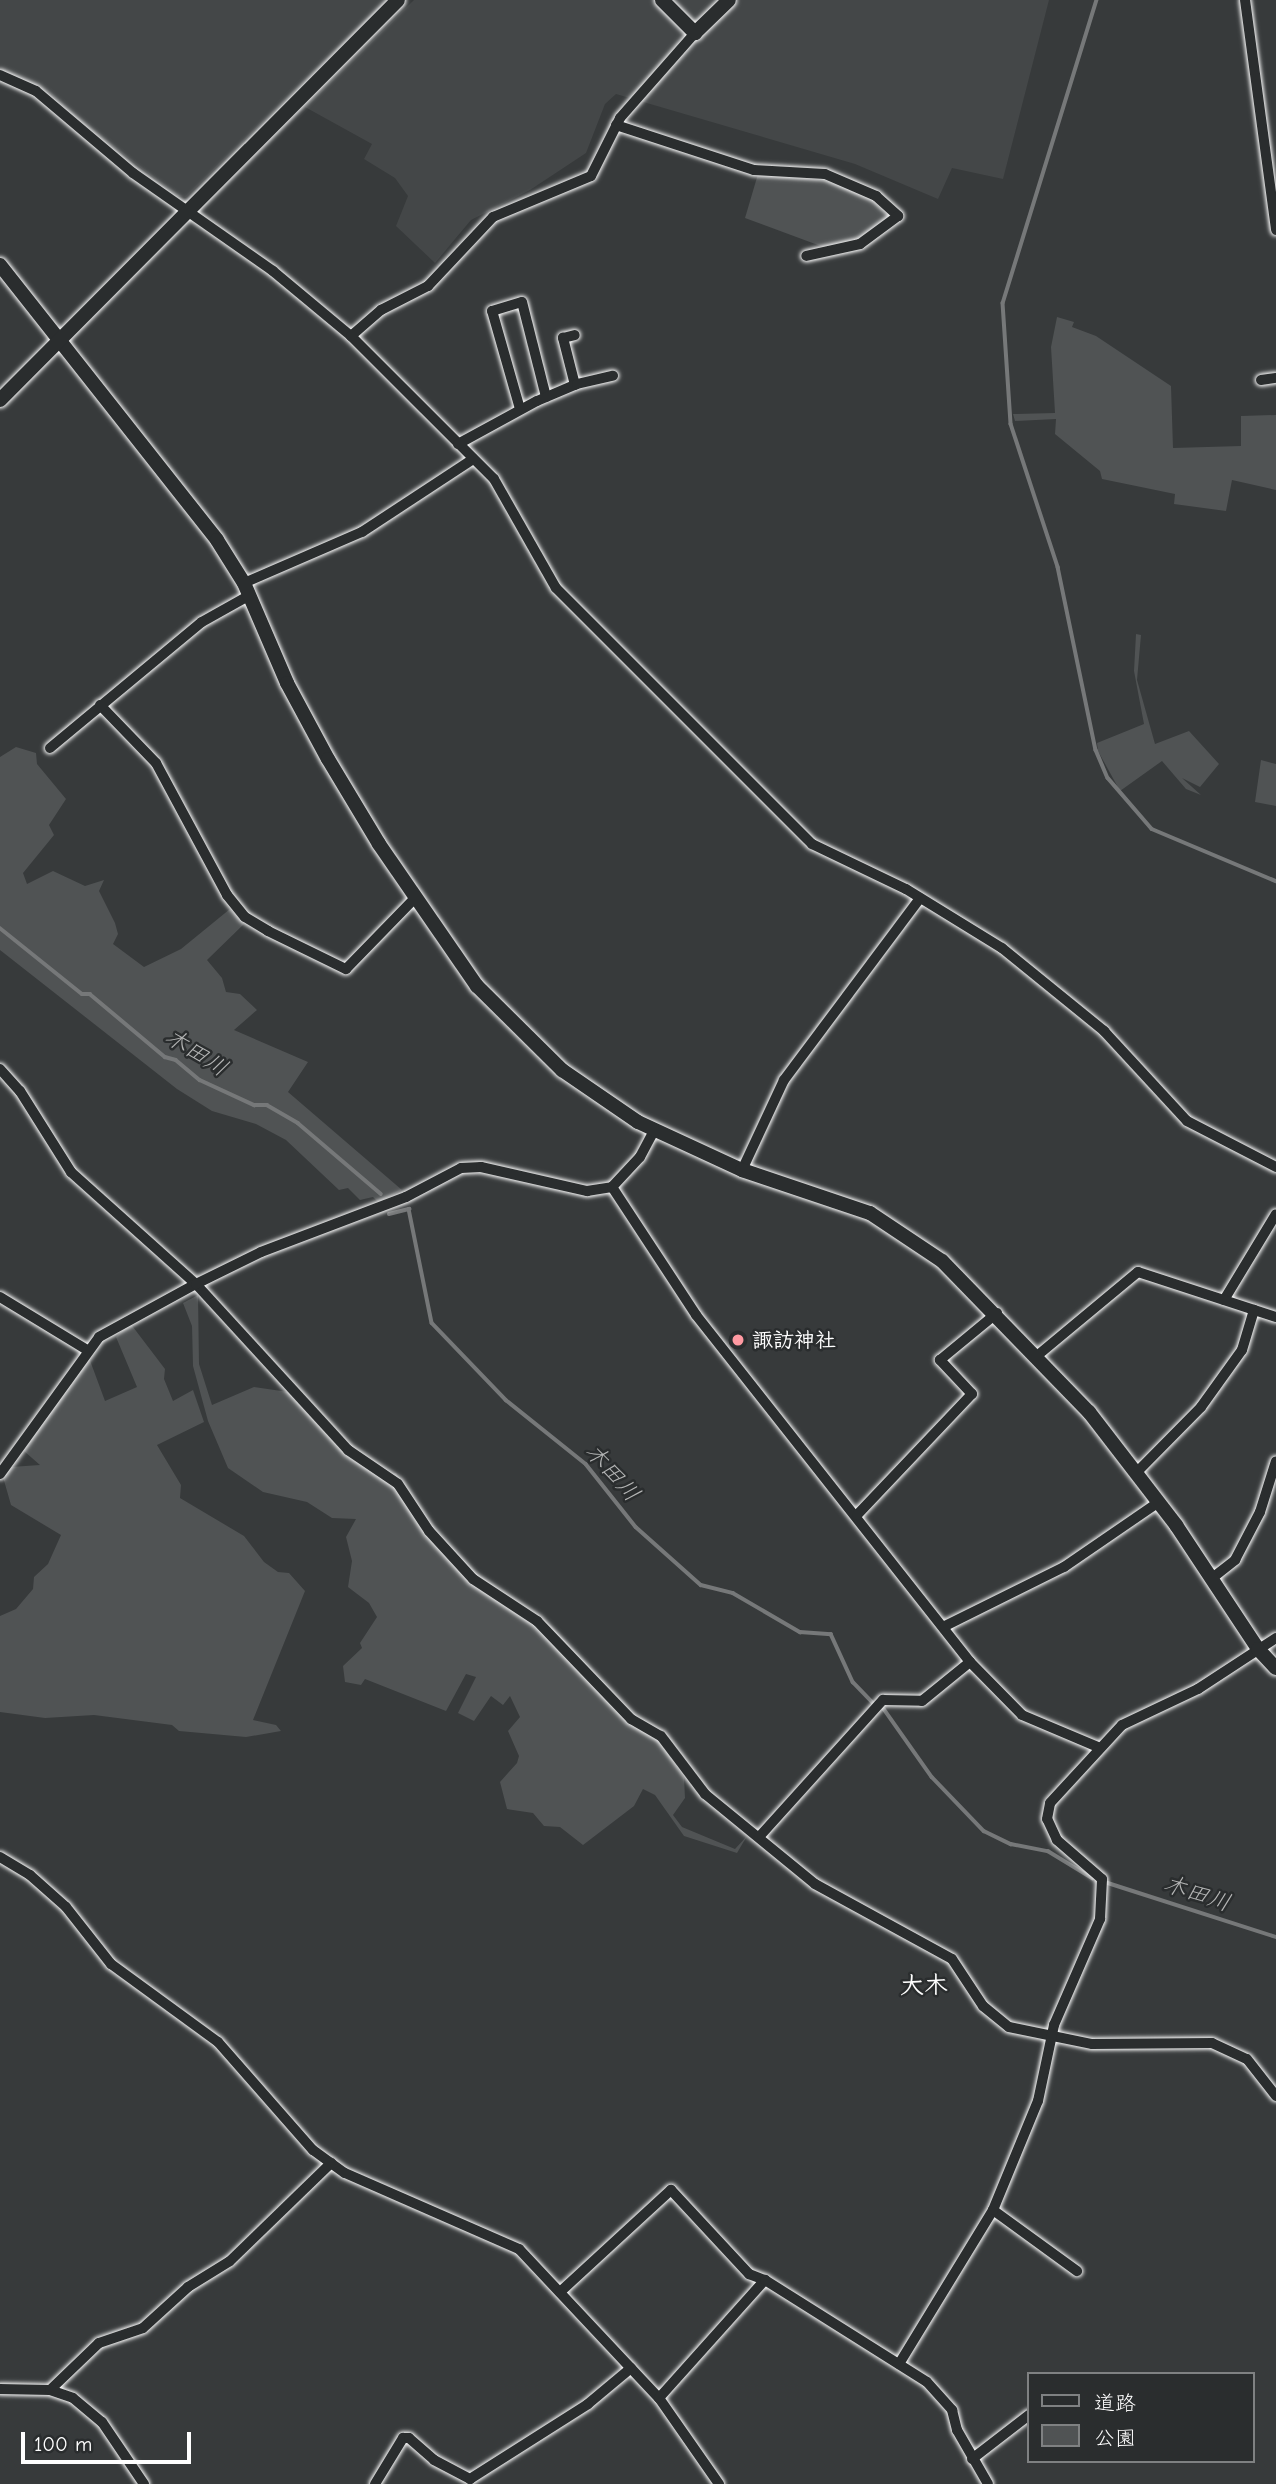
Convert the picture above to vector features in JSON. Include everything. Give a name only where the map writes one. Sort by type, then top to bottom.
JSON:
[{"type":"street","points":[[0,400],[398,0]]},
{"type":"street","points":[[662,0],[695,33]]},
{"type":"street","points":[[351,336],[380,310],[428,286],[493,217],[592,176],[617,125],[695,33],[729,0]]},
{"type":"street","points":[[1245,0],[1276,230]]},
{"type":"street","points":[[0,75],[36,90],[89,138],[188,213],[273,271],[351,336],[494,479],[514,509],[556,588],[762,799],[820,849],[920,898],[1002,948],[1104,1031],[1188,1121],[1276,1167]]},
{"type":"street","points":[[617,125],[754,170],[825,174],[876,196],[898,216],[860,244],[806,256]]},
{"type":"street","points":[[0,265],[180,489],[247,589],[287,683],[328,760],[415,898],[477,986],[526,1038],[562,1070],[654,1131],[742,1170],[832,1198],[898,1228],[942,1261],[1038,1355],[1137,1472],[1258,1648],[1276,1668]]},
{"type":"street","points":[[520,409],[492,311],[522,302],[546,397]]},
{"type":"street","points":[[575,335],[563,338],[575,385]]},
{"type":"street","points":[[457,444],[546,397],[575,385],[613,376]]},
{"type":"street","points":[[1261,380],[1276,378]]},
{"type":"street","points":[[50,748],[202,622],[247,589],[362,532],[473,459]]},
{"type":"street","points":[[100,705],[156,763],[227,895],[245,917],[345,970],[415,898]]},
{"type":"street","points":[[742,1170],[784,1080],[920,898]]},
{"type":"street","points":[[0,1069],[20,1091],[71,1172],[196,1284],[348,1450],[398,1484],[429,1531],[473,1579],[537,1621],[631,1718],[661,1736],[705,1794],[816,1884],[952,1959],[1000,2023],[1051,2038],[1092,2044],[1212,2043],[1247,2059],[1276,2096]]},
{"type":"street","points":[[0,1474],[87,1350],[112,1328],[261,1252],[407,1196],[461,1168],[481,1167],[587,1191],[612,1187],[640,1157],[654,1131]]},
{"type":"street","points":[[612,1187],[696,1315],[945,1626],[970,1662],[1022,1715],[1098,1747]]},
{"type":"street","points":[[1224,1300],[1276,1214]]},
{"type":"street","points":[[1038,1355],[1138,1272],[1276,1317]]},
{"type":"street","points":[[0,1297],[87,1350]]},
{"type":"street","points":[[1137,1472],[1201,1407],[1242,1350],[1254,1310]]},
{"type":"street","points":[[857,1515],[972,1394],[940,1360],[997,1313]]},
{"type":"street","points":[[1211,1579],[1235,1559],[1260,1512],[1276,1461]]},
{"type":"street","points":[[945,1626],[1064,1567],[1159,1502]]},
{"type":"street","points":[[899,2364],[993,2210],[1038,2101],[1051,2038],[1100,1919],[1102,1885],[1096,1871],[1057,1840],[1048,1810],[1098,1747],[1122,1725],[1198,1689],[1276,1638]]},
{"type":"street","points":[[759,1838],[883,1700],[922,1701],[970,1662]]},
{"type":"street","points":[[0,1857],[30,1875],[66,1907],[111,1964],[218,2042],[313,2150],[345,2173],[519,2249],[659,2398],[719,2484]]},
{"type":"street","points":[[50,2390],[99,2343],[143,2328],[188,2287],[230,2261],[331,2163]]},
{"type":"street","points":[[560,2291],[671,2190],[749,2274],[765,2280],[928,2382],[952,2410],[972,2459],[988,2484]]},
{"type":"street","points":[[993,2210],[1077,2272]]},
{"type":"street","points":[[659,2398],[765,2280]]},
{"type":"street","points":[[375,2484],[403,2438],[410,2438],[434,2460],[470,2479],[588,2404],[631,2368]]},
{"type":"street","points":[[0,2389],[50,2390],[73,2398],[102,2422],[144,2484]]},
{"type":"street","points":[[972,2459],[1028,2417]]},
{"type":"shaded area","points":[[0,0],[388,0],[186,197],[178,196],[76,118],[49,92],[0,70]]},
{"type":"shaded area","points":[[414,0],[1049,0],[1003,179],[952,168],[938,199],[855,164],[616,94],[605,104],[586,153],[530,190],[471,220],[435,263],[396,226],[408,196],[395,178],[364,159],[372,144],[305,107]]},
{"type":"green space","points":[[758,174],[826,181],[871,199],[889,217],[857,241],[826,248],[745,218]]},
{"type":"green space","points":[[1057,317],[1074,322],[1072,327],[1096,336],[1171,386],[1173,448],[1241,446],[1241,416],[1276,415],[1276,490],[1232,480],[1226,511],[1174,504],[1175,494],[1102,479],[1100,471],[1055,434],[1056,419],[1015,421],[1013,414],[1055,413],[1051,347]]},
{"type":"green space","points":[[1136,634],[1141,635],[1137,680],[1155,744],[1189,731],[1219,764],[1200,787],[1182,778],[1201,795],[1186,789],[1162,761],[1120,791],[1098,751],[1097,743],[1144,724],[1134,671]]},
{"type":"green space","points":[[16,747],[36,753],[37,764],[66,799],[49,825],[54,835],[23,873],[27,884],[53,871],[85,886],[104,880],[99,891],[118,934],[113,944],[144,967],[181,949],[230,909],[244,924],[207,960],[222,978],[226,992],[240,994],[257,1010],[234,1030],[308,1062],[288,1092],[402,1190],[378,1202],[373,1197],[360,1200],[348,1188],[339,1190],[286,1140],[256,1124],[212,1111],[177,1089],[0,950],[0,757]]},
{"type":"green space","points":[[1261,760],[1276,764],[1276,806],[1255,802]]},
{"type":"green space","points":[[198,1295],[199,1364],[212,1405],[254,1387],[288,1392],[351,1459],[381,1476],[396,1473],[435,1530],[476,1573],[551,1626],[605,1684],[616,1707],[657,1738],[684,1778],[685,1798],[673,1815],[682,1827],[735,1849],[747,1836],[737,1853],[684,1836],[655,1795],[643,1789],[634,1806],[583,1845],[560,1827],[544,1826],[533,1813],[507,1809],[500,1782],[517,1763],[519,1756],[508,1731],[520,1717],[510,1696],[503,1705],[491,1696],[474,1721],[458,1713],[476,1677],[466,1674],[446,1711],[365,1679],[361,1685],[345,1682],[343,1666],[362,1648],[360,1643],[377,1617],[369,1603],[348,1587],[352,1561],[346,1537],[356,1519],[332,1518],[307,1502],[263,1492],[228,1468],[208,1421],[193,1366],[192,1326],[183,1303]]},
{"type":"green space","points":[[130,1323],[165,1369],[164,1379],[173,1401],[193,1390],[204,1422],[157,1445],[181,1485],[180,1498],[244,1536],[264,1562],[278,1572],[289,1573],[305,1591],[253,1720],[276,1725],[281,1731],[246,1737],[179,1731],[172,1725],[94,1715],[45,1718],[0,1712],[0,1616],[16,1609],[33,1589],[34,1577],[48,1564],[61,1535],[11,1505],[3,1477],[11,1467],[40,1465],[24,1451],[88,1355],[105,1401],[137,1387],[116,1337]]},
{"type":"waterway","points":[[1097,0],[1003,303],[1011,424],[1058,567],[1096,750],[1108,778],[1152,829],[1276,881]]},
{"type":"waterway","name":"木田川","points":[[0,928],[82,994],[90,994],[165,1057],[176,1060],[200,1080],[254,1105],[267,1105],[298,1123],[381,1194]]},
{"type":"waterway","name":"木田川","points":[[389,1214],[409,1209],[432,1323],[506,1400],[586,1464],[636,1527],[701,1585],[733,1593],[800,1632],[831,1634],[853,1682],[874,1704]]},
{"type":"waterway","name":"木田川","points":[[884,1709],[932,1777],[984,1831],[1011,1844],[1048,1851],[1092,1878]]},
{"type":"waterway","name":"木田川","points":[[1108,1883],[1276,1937]]},
{"type":"place","name":"諏訪神社","points":[[738,1340]]},
{"type":"district","name":"大木","points":[[924,1986]]}]
